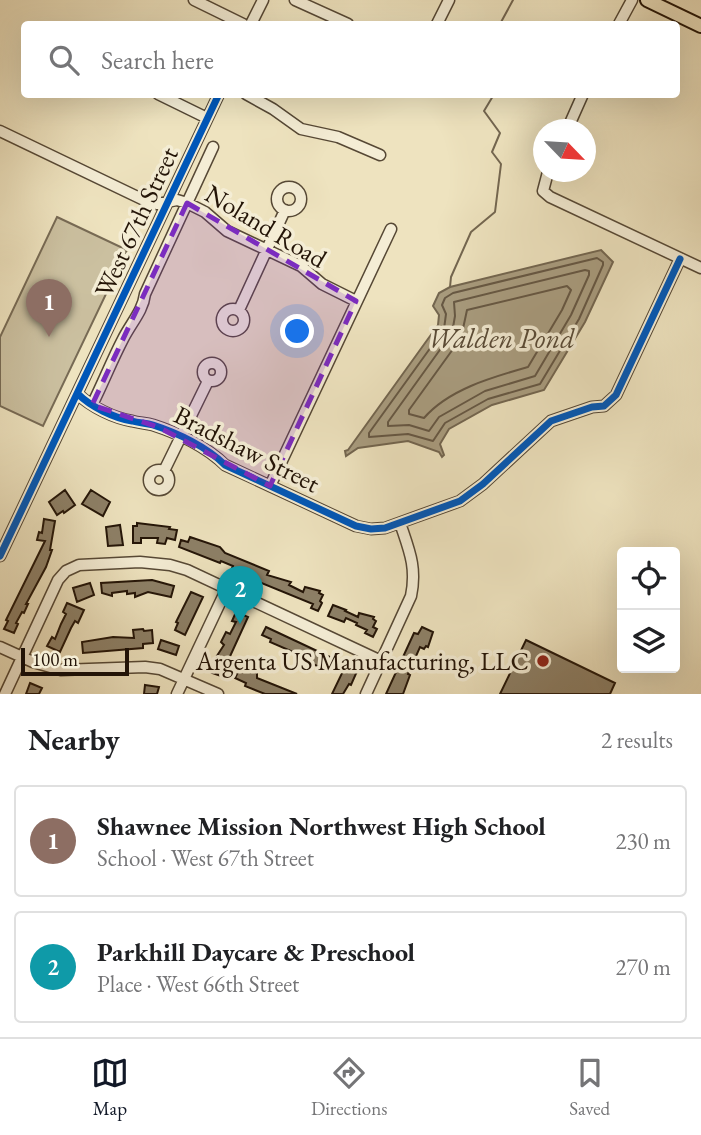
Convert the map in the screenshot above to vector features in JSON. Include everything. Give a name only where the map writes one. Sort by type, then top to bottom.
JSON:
[{"type":"main road","points":[[647,0],[701,26]]},
{"type":"street","points":[[194,0],[237,21]]},
{"type":"street","points":[[252,21],[262,0]]},
{"type":"street","points":[[295,0],[341,21]]},
{"type":"street","points":[[438,21],[449,0]]},
{"type":"street","points":[[621,21],[632,0]]},
{"type":"street","points":[[166,98],[207,118]]},
{"type":"street","name":"West 67th Street","points":[[0,556],[217,98]]},
{"type":"street","points":[[253,98],[301,129],[338,137],[380,155]]},
{"type":"street","points":[[572,119],[581,98]]},
{"type":"street","name":"Noland Road","points":[[0,131],[146,201],[157,204],[177,200],[187,203],[205,212],[228,231],[301,266],[322,284],[356,301]]},
{"type":"street","name":"West 67th Street","points":[[92,405],[144,302],[145,293],[213,147]]},
{"type":"street","points":[[545,182],[543,191],[550,197],[701,268]]},
{"type":"street","points":[[239,310],[285,210]]},
{"type":"street","points":[[270,486],[391,229]]},
{"type":"street","name":"Bradshaw Street","points":[[78,394],[92,405],[129,421],[151,424],[211,451],[225,465],[356,526],[371,530],[400,523],[468,497],[551,421],[592,407],[613,404],[680,259]]},
{"type":"street","points":[[164,471],[208,381]]},
{"type":"street","points":[[366,694],[411,596],[415,579],[414,567],[400,523]]},
{"type":"street","points":[[5,694],[59,578],[79,565],[140,562],[187,570],[381,661]]},
{"type":"street","points":[[177,694],[227,588]]},
{"type":"street","points":[[0,647],[61,670],[145,667],[160,669],[218,694]]},
{"type":"highlighted area","points":[[187,203],[356,301],[270,486],[158,427],[92,405]]},
{"type":"shaded area","points":[[57,217],[127,250],[43,426],[0,406],[0,337]]},
{"type":"water","name":"Walden Pond","points":[[601,250],[613,262],[585,322],[544,390],[492,405],[449,429],[440,444],[444,455],[442,457],[439,452],[408,441],[358,448],[346,456],[345,451],[438,325],[439,315],[433,306],[439,293],[450,287]]},
{"type":"building","points":[[65,490],[75,505],[57,515],[49,502]]},
{"type":"building","points":[[91,490],[110,502],[103,516],[82,504]]},
{"type":"building","points":[[44,519],[55,521],[52,550],[24,613],[22,612],[16,623],[18,624],[14,633],[4,629],[8,621],[6,620],[45,541],[37,540],[39,532],[42,533]]},
{"type":"building","points":[[137,523],[177,530],[175,540],[167,538],[165,544],[157,543],[158,538],[141,538],[141,543],[133,543],[133,526],[137,526]]},
{"type":"building","points":[[120,525],[123,545],[108,546],[106,527]]},
{"type":"building","points":[[190,537],[220,547],[225,553],[269,571],[267,575],[291,582],[289,585],[303,592],[305,587],[320,591],[323,595],[318,611],[311,608],[313,604],[254,580],[256,577],[242,569],[239,574],[231,570],[233,566],[179,547],[181,540],[188,542]]},
{"type":"building","points":[[152,580],[174,586],[171,597],[148,592],[135,597],[135,593],[127,594],[127,591],[112,593],[112,596],[102,593],[101,583]]},
{"type":"building","points":[[90,583],[94,595],[77,602],[73,588]]},
{"type":"building","points":[[191,592],[203,597],[185,635],[175,630],[178,623],[176,622]]},
{"type":"building","points":[[67,603],[84,610],[78,623],[75,621],[71,628],[60,652],[47,646],[52,637],[55,639],[66,614],[63,612]]},
{"type":"building","points":[[333,605],[358,617],[359,613],[374,617],[376,621],[373,627],[377,629],[373,637],[365,633],[367,630],[356,625],[357,623],[346,618],[344,622],[328,616]]},
{"type":"building","points":[[236,612],[248,617],[221,676],[212,673],[216,663],[213,662],[224,645],[221,642],[226,632],[230,634],[236,622],[232,621]]},
{"type":"building","points":[[266,627],[330,657],[324,669],[306,661],[307,658],[270,642],[271,639],[262,635]]},
{"type":"building","points":[[422,627],[433,632],[428,647],[420,647],[408,674],[410,675],[403,694],[386,694],[414,633],[418,634]]},
{"type":"building","points":[[133,630],[152,630],[153,643],[143,644],[143,648],[83,653],[82,642],[113,637],[134,638]]},
{"type":"building","points":[[161,640],[179,646],[176,655],[158,649]]},
{"type":"building","name":"Argenta US Manufacturing, LLC","points":[[526,640],[615,683],[610,694],[500,694]]},
{"type":"building","points":[[348,665],[358,669],[351,685],[349,684],[343,694],[332,694],[343,671],[345,672]]},
{"type":"building","points":[[241,666],[257,673],[257,678],[297,694],[265,694],[245,686],[246,683],[235,678]]},
{"type":"building","points":[[30,683],[42,688],[39,694],[26,694]]},
{"type":"building","points":[[145,685],[159,687],[157,694],[144,694]]},
{"type":"waterway","points":[[502,21],[513,0]]},
{"type":"waterway","points":[[450,287],[451,277],[471,232],[495,212],[501,164],[492,152],[500,133],[484,111],[492,98]]},
{"type":"cycle path","points":[[0,556],[217,98]]},
{"type":"cycle path","points":[[78,394],[110,415],[153,425],[182,436],[210,452],[225,465],[356,526],[385,528],[460,501],[483,484],[551,421],[592,407],[604,406],[616,395],[680,259]]},
{"type":"place","name":"Shawnee Mission Northwest High School","points":[[49,337]]},
{"type":"place","name":"Parkhill Daycare & Preschool","points":[[240,624]]},
{"type":"place","name":"Argenta US Manufacturing, LLC","points":[[543,661]]}]
